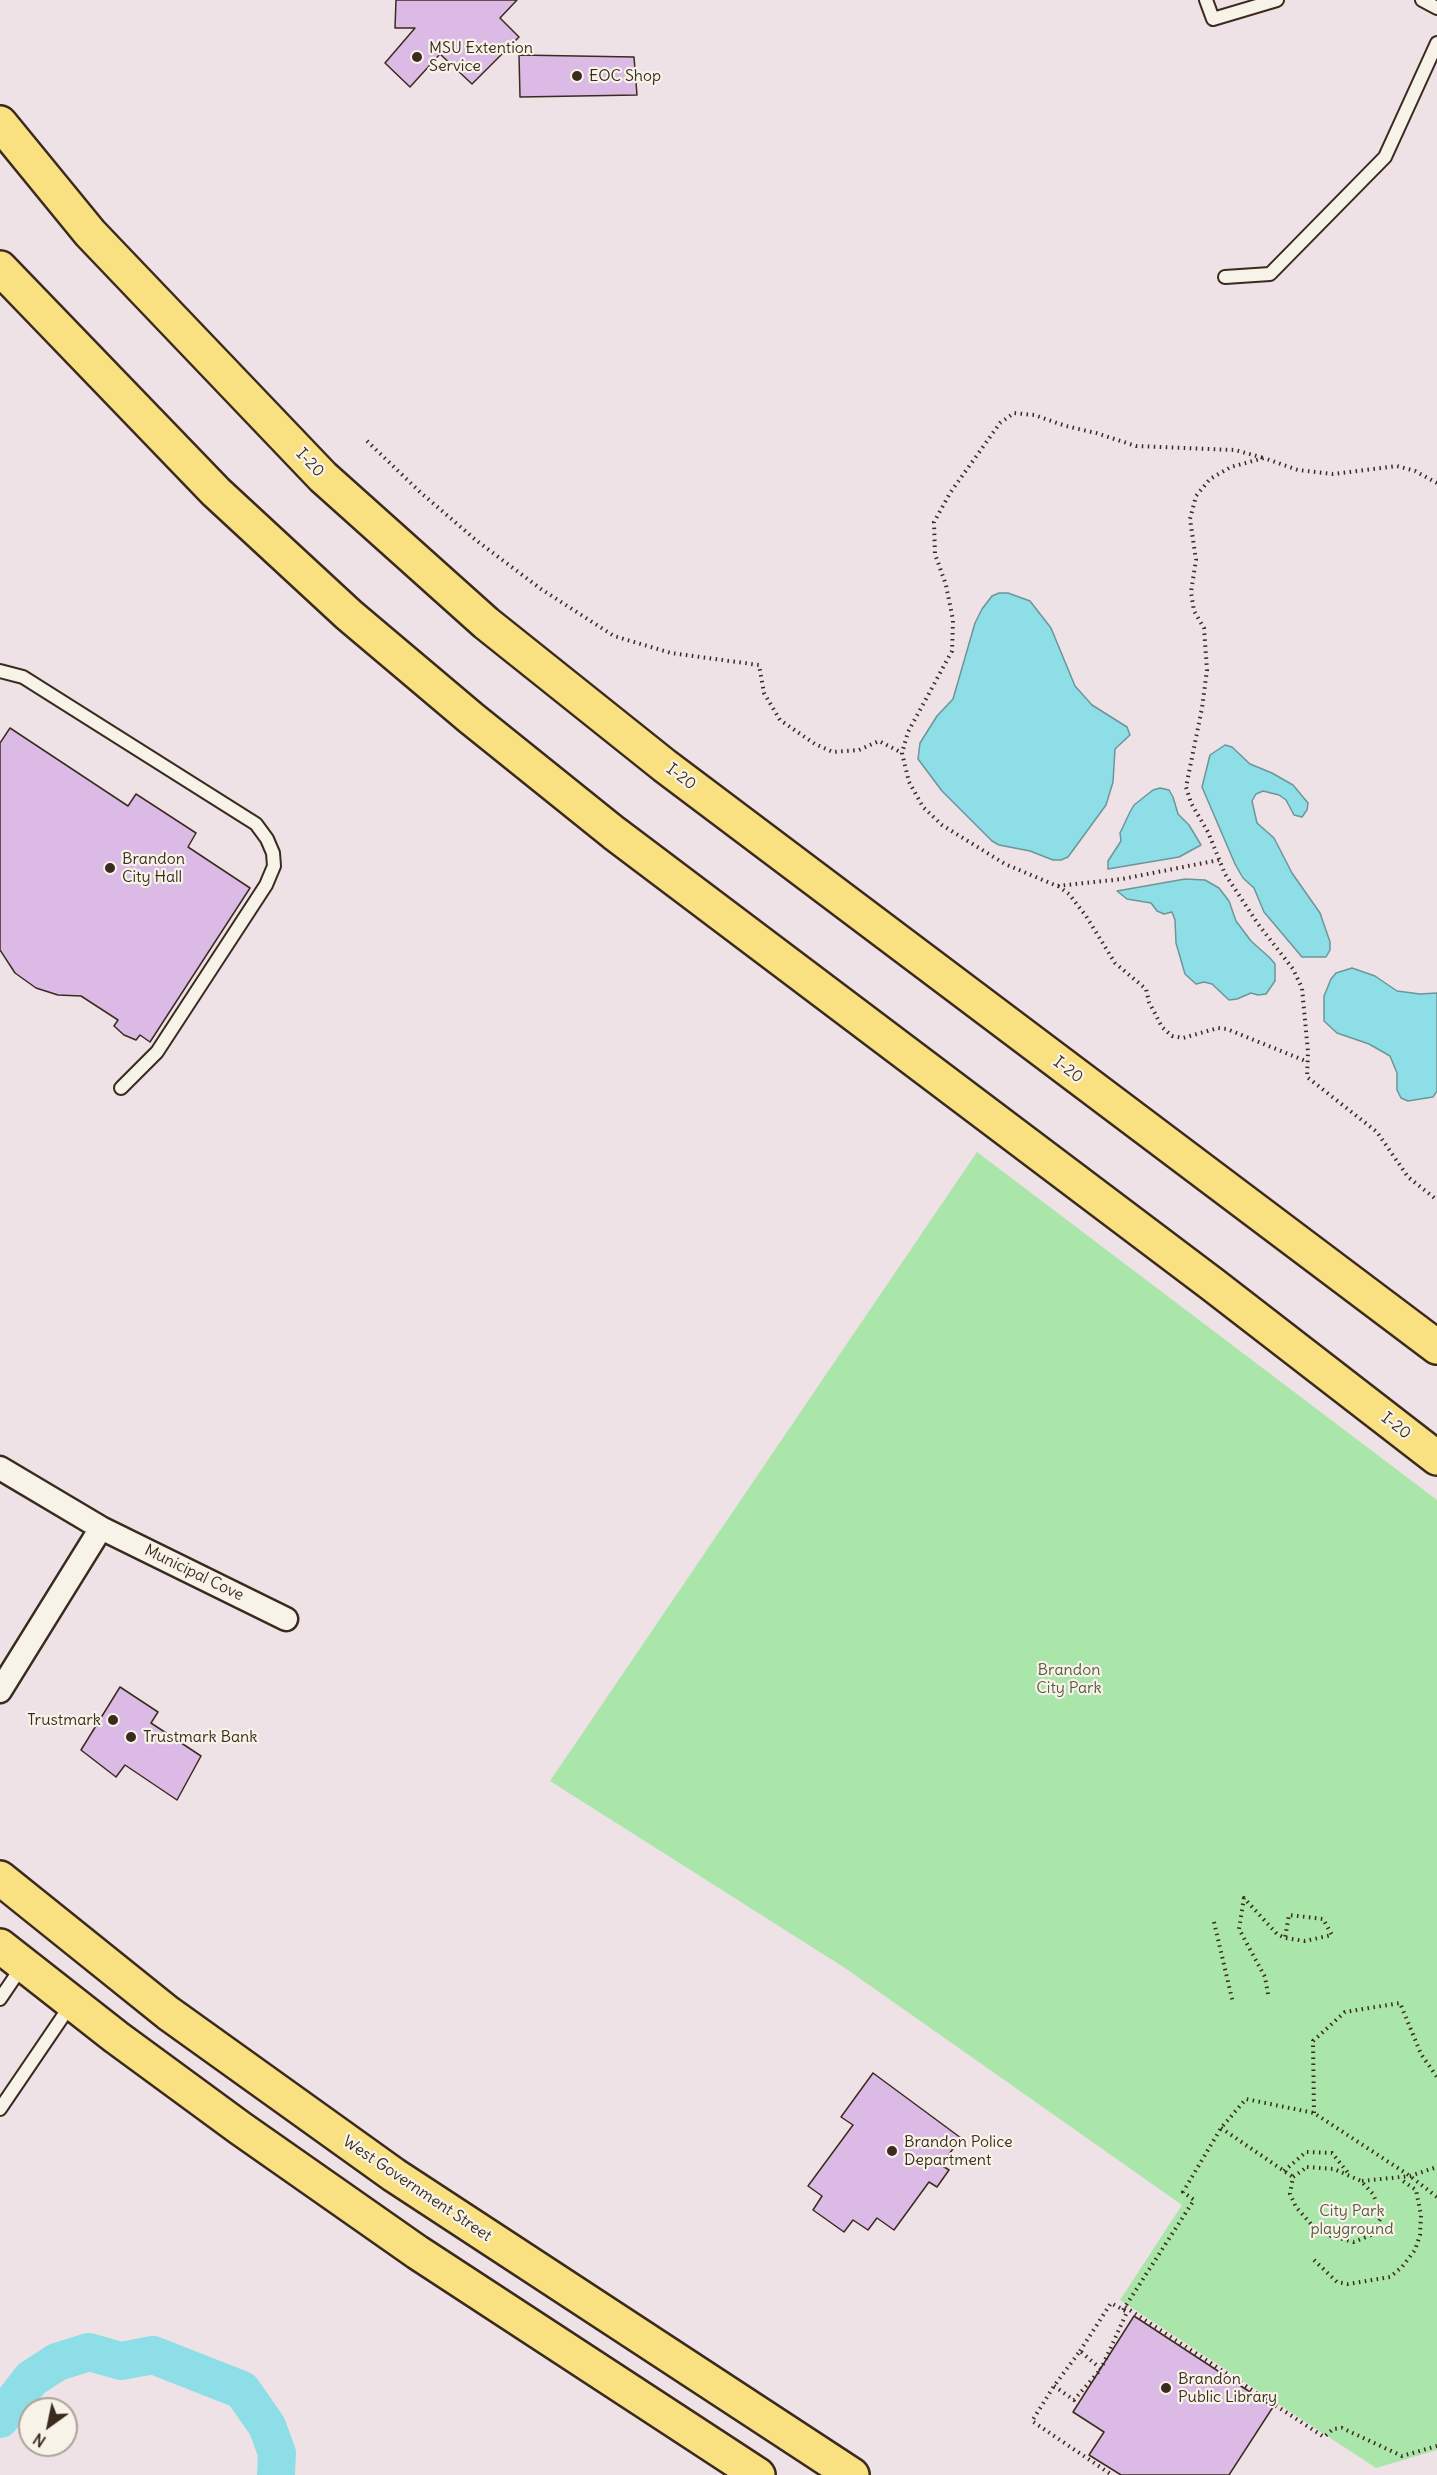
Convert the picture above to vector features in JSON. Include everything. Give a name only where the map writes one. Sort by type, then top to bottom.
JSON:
[{"type":"main road","name":"I-20","points":[[0,123],[90,233],[323,477],[486,623],[665,766],[1437,1347]]},
{"type":"main road","name":"I-20","points":[[0,268],[216,492],[349,615],[471,718],[614,833],[1174,1255],[1437,1458]]},
{"type":"main road","name":"West Government Street","points":[[0,1878],[168,2013],[394,2175],[852,2475]]},
{"type":"main road","points":[[12,1955],[249,2135],[417,2252],[758,2475]]},
{"type":"main road","points":[[551,2340],[580,2298]]},
{"type":"street","name":"Municipal Cove","points":[[0,1468],[101,1528],[286,1619]]},
{"type":"street","points":[[0,1691],[101,1528]]},
{"type":"lane","points":[[1206,0],[1214,19],[1277,0]]},
{"type":"lane","points":[[1422,0],[1437,8]]},
{"type":"lane","points":[[1225,277],[1270,274],[1385,157],[1437,43]]},
{"type":"lane","points":[[0,671],[23,677],[256,824],[267,839],[273,853],[274,866],[266,885],[157,1052],[121,1088]]},
{"type":"lane","points":[[0,1999],[12,1955]]},
{"type":"lane","points":[[0,2109],[72,2002]]},
{"type":"path","points":[[1308,1062],[1227,1029],[1218,1028],[1183,1038],[1172,1036],[1162,1027],[1149,1002],[1146,990],[1115,963],[1086,916],[1069,894],[1057,886],[1005,864],[942,825],[923,807],[909,782],[902,753],[908,732],[952,651],[953,620],[946,585],[935,554],[934,522],[950,493],[1000,423],[1014,413],[1034,414],[1066,426],[1136,446],[1235,450],[1298,470],[1333,474],[1397,466],[1415,471],[1437,483]]},
{"type":"path","points":[[367,441],[420,492],[477,541],[541,589],[614,636],[671,653],[759,665],[764,693],[780,720],[815,744],[833,752],[859,750],[879,741],[902,753]]},
{"type":"path","points":[[1264,458],[1231,467],[1210,479],[1196,496],[1190,519],[1196,560],[1191,592],[1194,611],[1204,628],[1207,670],[1186,787],[1225,874],[1258,924],[1293,969],[1302,988],[1308,1062],[1307,1077],[1377,1132],[1408,1177],[1437,1200]]},
{"type":"path","points":[[1057,886],[1122,879],[1220,860]]},
{"type":"path","points":[[1268,1994],[1265,1977],[1239,1929],[1245,1898],[1277,1934],[1285,1938],[1305,1941],[1332,1935],[1323,1919],[1289,1915],[1285,1938]]},
{"type":"path","points":[[1214,1922],[1233,2003]]},
{"type":"path","points":[[1314,2113],[1313,2041],[1345,2012],[1400,2003],[1420,2054],[1437,2077]]},
{"type":"path","points":[[1124,2308],[1194,2200],[1183,2192],[1221,2128],[1246,2099],[1314,2113],[1410,2176],[1437,2197]]},
{"type":"path","points":[[1221,2128],[1293,2177]]},
{"type":"path","points":[[1284,2171],[1305,2152],[1332,2152],[1350,2175]]},
{"type":"path","points":[[1361,2181],[1410,2176],[1437,2167]]},
{"type":"path","points":[[1307,2168],[1334,2169],[1361,2181],[1373,2194],[1382,2216],[1371,2235],[1354,2242],[1331,2236],[1311,2224],[1296,2206],[1290,2194],[1293,2177],[1307,2168]]},
{"type":"path","points":[[1314,2260],[1337,2282],[1348,2284],[1390,2277],[1402,2267],[1415,2250],[1420,2235],[1421,2216],[1416,2190],[1403,2181]]},
{"type":"path","points":[[1112,2475],[1032,2421],[1112,2303],[1124,2308],[1324,2437],[1333,2429],[1342,2428],[1402,2456],[1437,2446]]},
{"type":"path","points":[[1054,2386],[1074,2400],[1101,2368],[1127,2312],[1124,2308]]},
{"type":"path","points":[[1080,2351],[1101,2368]]},
{"type":"green space","name":"Brandon City Park","points":[[977,1152],[1437,1500],[1437,2450],[1376,2468],[1120,2300],[1182,2205],[845,1968],[550,1781]]},
{"type":"water","points":[[1008,593],[1030,601],[1051,628],[1075,686],[1092,705],[1127,727],[1130,735],[1115,749],[1113,782],[1106,805],[1068,857],[1061,860],[1053,860],[992,841],[942,791],[918,759],[920,743],[937,716],[953,699],[975,623],[992,596]]},
{"type":"water","points":[[1225,745],[1232,747],[1250,764],[1293,785],[1308,803],[1307,810],[1302,817],[1294,815],[1286,800],[1279,795],[1263,791],[1256,794],[1252,801],[1257,823],[1274,838],[1292,873],[1320,913],[1330,942],[1330,950],[1326,957],[1302,957],[1264,912],[1254,888],[1243,878],[1235,864],[1202,787],[1210,755]]},
{"type":"water","points":[[1160,788],[1169,790],[1178,814],[1189,825],[1201,845],[1179,857],[1108,869],[1108,861],[1121,841],[1120,833],[1134,805],[1153,790]]},
{"type":"water","points":[[1185,879],[1205,880],[1219,888],[1229,901],[1236,921],[1251,941],[1275,964],[1275,981],[1266,994],[1251,993],[1229,1000],[1212,984],[1204,982],[1196,984],[1185,974],[1176,943],[1175,920],[1172,912],[1164,914],[1157,911],[1151,903],[1127,899],[1117,891]]},
{"type":"water","points":[[1352,968],[1375,976],[1397,991],[1420,994],[1437,993],[1437,1091],[1433,1097],[1408,1101],[1401,1098],[1397,1090],[1397,1073],[1390,1056],[1369,1044],[1337,1033],[1324,1021],[1324,996],[1331,979],[1336,973]]},
{"type":"building","points":[[396,0],[517,0],[500,18],[519,37],[472,84],[440,54],[410,87],[385,63],[415,28],[395,28]]},
{"type":"building","name":"EOC Shop","points":[[519,55],[634,57],[637,95],[520,97]]},
{"type":"building","name":"Brandon City Hall","points":[[10,728],[128,806],[136,794],[196,833],[188,847],[250,888],[150,1042],[140,1035],[136,1040],[124,1035],[114,1026],[118,1020],[81,996],[58,995],[36,988],[15,973],[0,950],[0,743]]},
{"type":"building","name":"Trustmark Bank","points":[[120,1687],[158,1712],[151,1723],[201,1756],[177,1800],[125,1765],[116,1777],[81,1750]]},
{"type":"building","name":"Brandon Police Department","points":[[873,2073],[961,2138],[941,2165],[949,2170],[937,2187],[929,2182],[894,2230],[877,2218],[868,2230],[853,2220],[844,2232],[813,2210],[822,2196],[808,2186],[853,2125],[841,2117]]},
{"type":"building","name":"Brandon Public Library","points":[[1134,2316],[1273,2407],[1229,2475],[1121,2475],[1089,2455],[1104,2432],[1073,2412]]},
{"type":"waterway","points":[[0,2419],[31,2379],[57,2362],[89,2352],[121,2361],[153,2355],[242,2390],[267,2426],[277,2453],[276,2475]]},
{"type":"waterway","points":[[0,2402],[12,2403]]},
{"type":"place","name":"MSU Extention Service","points":[[417,57]]},
{"type":"place","name":"EOC Shop","points":[[577,76]]},
{"type":"place","name":"Brandon City Hall","points":[[110,868]]},
{"type":"place","name":"Trustmark","points":[[113,1720]]},
{"type":"place","name":"Trustmark Bank","points":[[131,1737]]},
{"type":"place","name":"Brandon Police Department","points":[[892,2151]]},
{"type":"place","name":"Brandon Public Library","points":[[1166,2388]]},
{"type":"park label","name":"City Park playground","points":[[1352,2220]]}]
